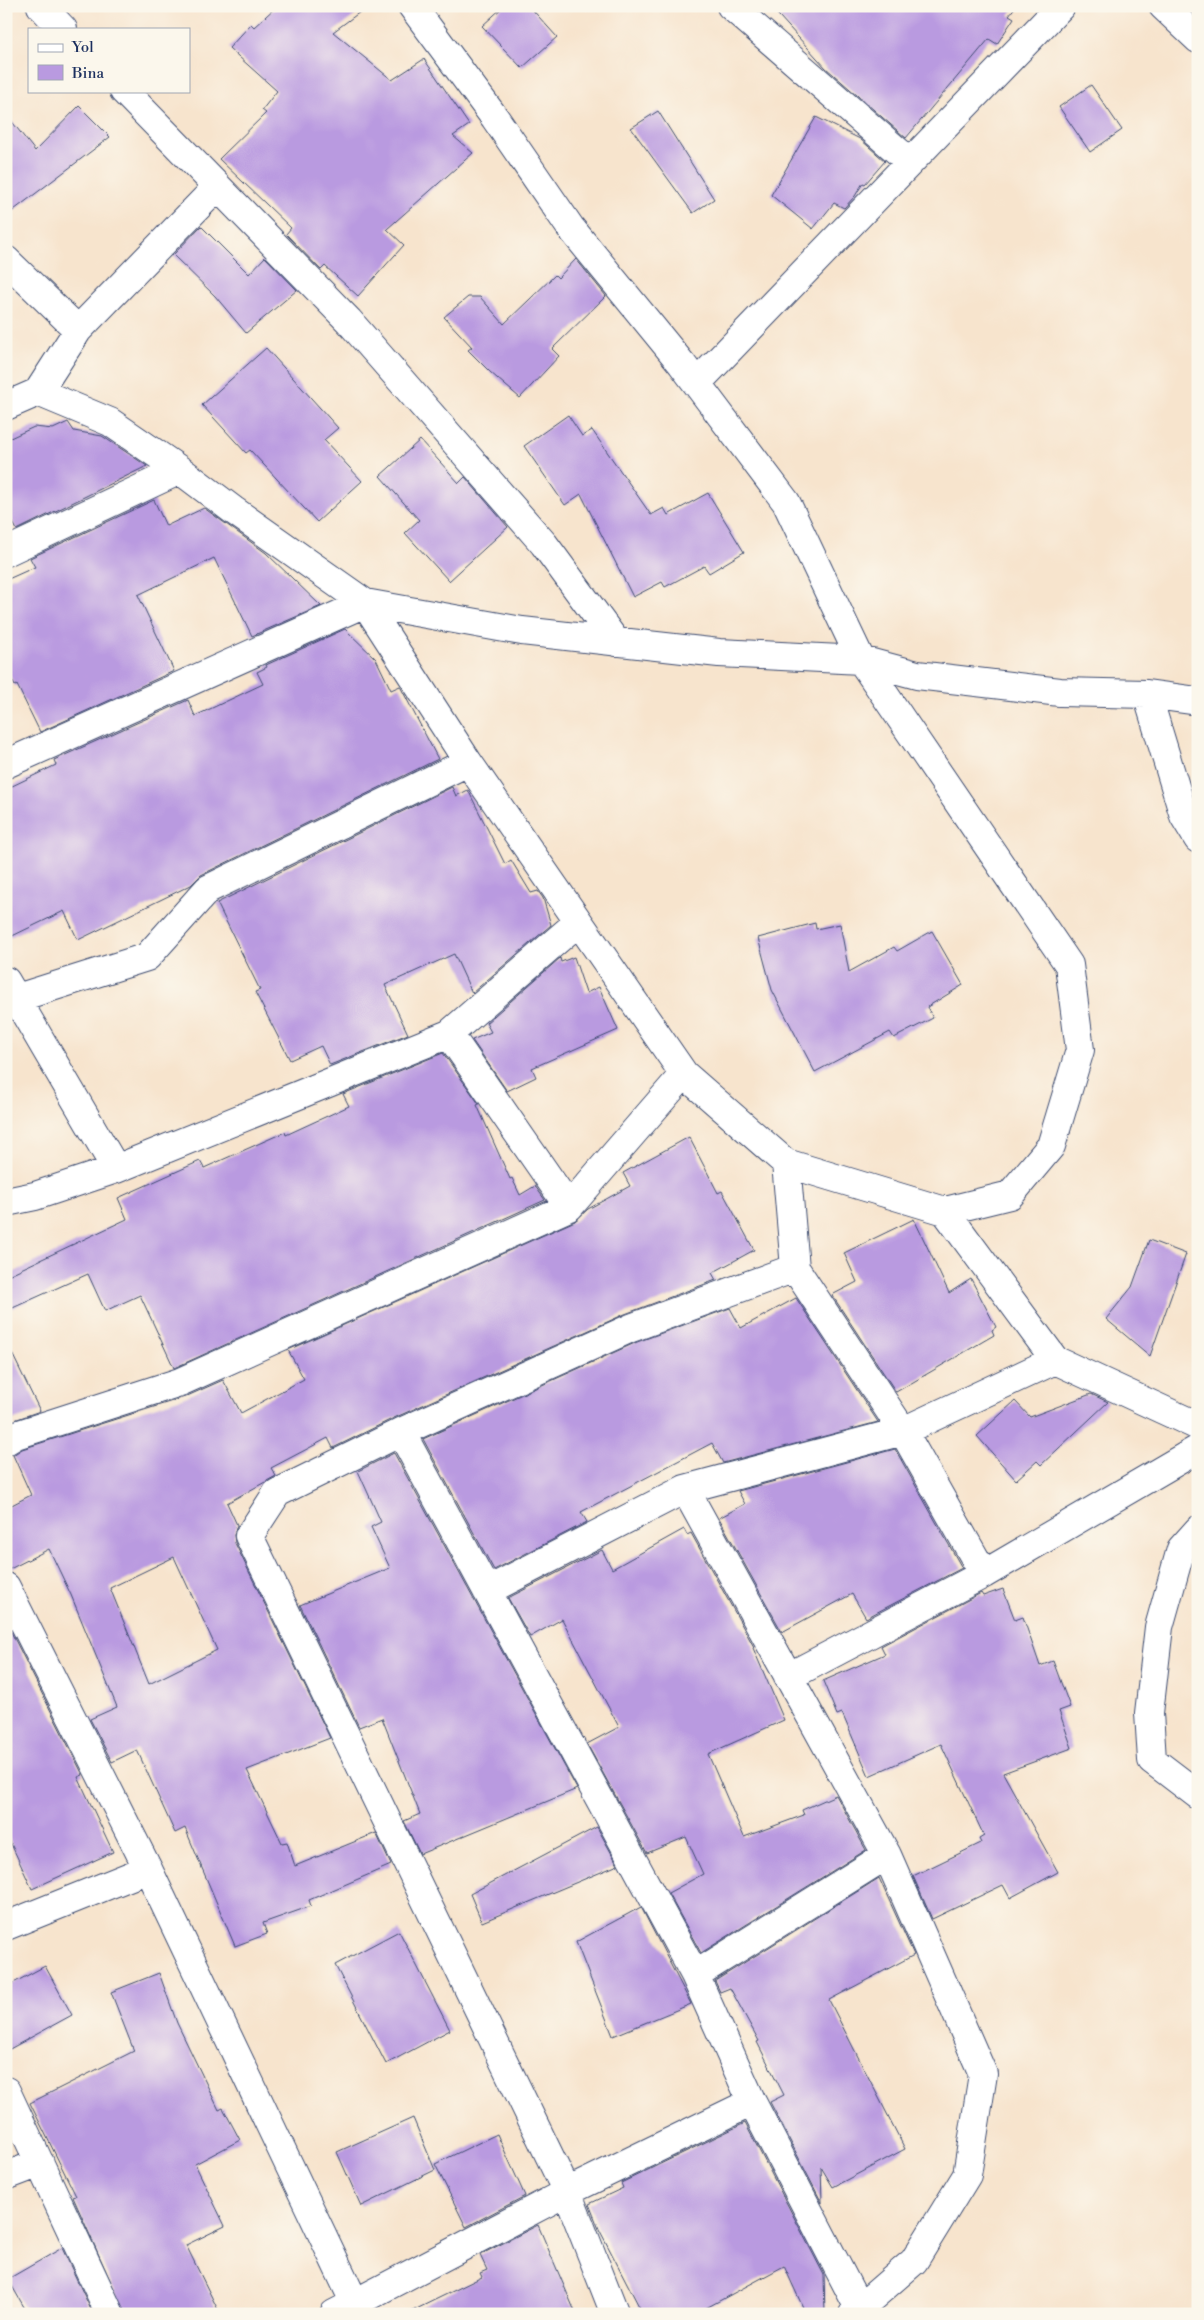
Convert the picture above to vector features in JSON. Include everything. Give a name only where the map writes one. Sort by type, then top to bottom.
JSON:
[{"type":"street","points":[[40,6],[62,28]]},
{"type":"street","points":[[38,392],[110,422],[366,603],[468,762],[577,923],[684,1074],[786,1163],[945,1211],[1010,1195],[1051,1146],[1080,1050],[1068,965],[861,660],[786,502],[696,383],[570,227],[495,118],[412,6]]},
{"type":"street","points":[[731,6],[910,162]]},
{"type":"street","points":[[696,383],[1061,6]]},
{"type":"street","points":[[1163,6],[1198,39]]},
{"type":"street","points":[[125,92],[349,321],[544,544],[616,642]]},
{"type":"street","points":[[6,406],[38,392],[78,330],[217,187]]},
{"type":"street","points":[[6,260],[78,330]]},
{"type":"street","points":[[6,552],[180,470]]},
{"type":"street","points":[[6,764],[366,603],[522,631],[719,653],[861,660],[917,675],[1060,692],[1147,694],[1198,701]]},
{"type":"street","points":[[1147,694],[1184,816],[1198,839]]},
{"type":"street","points":[[116,1169],[12,989],[147,958],[208,889],[468,762]]},
{"type":"street","points":[[6,1202],[36,1196],[116,1169],[449,1034],[577,923]]},
{"type":"street","points":[[449,1034],[569,1207]]},
{"type":"street","points":[[6,1441],[16,1435],[180,1382],[569,1207],[684,1074]]},
{"type":"street","points":[[786,1163],[794,1268],[903,1431],[984,1574]]},
{"type":"street","points":[[945,1211],[1055,1360],[1198,1426]]},
{"type":"street","points":[[615,2314],[567,2192],[249,1536],[277,1493],[401,1432],[631,1328],[794,1268]]},
{"type":"street","points":[[487,1591],[685,1489],[903,1431],[1055,1360]]},
{"type":"street","points":[[401,1432],[695,1975],[752,2102],[856,2311],[914,2261],[967,2175],[982,2074],[887,1855],[685,1489]]},
{"type":"street","points":[[788,1677],[984,1574],[1198,1449]]},
{"type":"street","points":[[1198,1530],[1181,1549],[1159,1627],[1149,1713],[1152,1760],[1198,1795]]},
{"type":"street","points":[[6,1587],[148,1869],[349,2311],[567,2192],[752,2102]]},
{"type":"street","points":[[695,1975],[887,1855]]},
{"type":"street","points":[[6,1926],[148,1869]]},
{"type":"street","points":[[6,2091],[110,2314]]},
{"type":"street","points":[[6,2176],[40,2163]]},
{"type":"building","points":[[277,6],[368,6],[333,32],[392,80],[424,59],[469,125],[453,136],[473,153],[387,229],[404,245],[358,296],[325,266],[321,270],[286,234],[291,228],[219,159],[266,113],[262,110],[277,91],[229,48],[251,24],[254,27]]},
{"type":"building","points":[[504,6],[529,6],[557,37],[522,68],[482,26]]},
{"type":"building","points":[[770,6],[1016,6],[1009,15],[1014,18],[997,44],[989,39],[906,138],[826,68]]},
{"type":"building","points":[[1091,85],[1122,130],[1090,152],[1059,107]]},
{"type":"building","points":[[79,106],[110,137],[6,216],[6,114],[35,151]]},
{"type":"building","points":[[658,111],[714,199],[693,213],[631,128]]},
{"type":"building","points":[[816,117],[860,139],[885,161],[865,184],[863,183],[844,208],[834,203],[813,229],[771,195]]},
{"type":"building","points":[[201,226],[249,274],[265,257],[297,290],[246,333],[215,296],[173,255]]},
{"type":"building","points":[[576,259],[606,296],[552,349],[559,356],[520,398],[468,350],[472,347],[444,317],[468,297],[480,297],[504,324],[555,275],[558,278]]},
{"type":"building","points":[[266,348],[338,428],[324,440],[362,481],[317,522],[250,450],[246,453],[202,405]]},
{"type":"building","points":[[568,415],[582,436],[592,430],[651,515],[664,508],[668,515],[708,493],[744,552],[709,573],[704,566],[665,587],[662,582],[633,597],[581,494],[565,505],[524,446]]},
{"type":"building","points":[[68,422],[74,431],[102,436],[147,466],[17,530],[6,509],[6,440],[34,427],[53,429]]},
{"type":"building","points":[[420,440],[459,483],[465,477],[508,527],[449,581],[405,533],[419,520],[380,476]]},
{"type":"building","points":[[154,500],[166,526],[204,508],[266,553],[321,606],[252,636],[214,558],[138,595],[174,671],[40,732],[17,685],[15,686],[6,668],[6,580],[35,567],[30,558]]},
{"type":"building","points":[[345,629],[376,659],[391,690],[400,686],[438,759],[201,875],[191,885],[78,940],[64,911],[6,939],[6,789],[56,765],[54,760],[188,700],[195,716],[263,684],[257,672],[267,667],[266,665]]},
{"type":"building","points":[[452,787],[456,796],[468,790],[505,864],[511,860],[531,893],[538,891],[543,898],[551,925],[472,993],[454,954],[385,985],[408,1034],[330,1065],[321,1046],[290,1060],[255,992],[260,990],[217,903]]},
{"type":"building","points":[[815,923],[816,929],[840,924],[849,972],[894,947],[897,951],[932,931],[963,985],[927,1007],[933,1018],[894,1038],[890,1032],[815,1072],[772,990],[758,938]]},
{"type":"building","points":[[574,957],[586,993],[599,987],[618,1030],[532,1068],[536,1077],[507,1091],[472,1040],[491,1032],[486,1023],[560,958],[561,962]]},
{"type":"building","points":[[443,1053],[479,1104],[477,1105],[510,1179],[512,1178],[520,1195],[535,1186],[545,1200],[174,1368],[140,1295],[105,1311],[88,1274],[6,1311],[6,1276],[127,1219],[118,1198],[200,1161],[204,1168],[285,1132],[286,1135],[349,1106],[343,1094]]},
{"type":"building","points":[[689,1137],[718,1193],[722,1191],[754,1250],[712,1273],[716,1280],[625,1314],[394,1418],[333,1448],[328,1438],[271,1468],[276,1476],[227,1503],[237,1525],[234,1535],[235,1543],[330,1738],[247,1770],[282,1843],[287,1842],[295,1866],[376,1833],[391,1865],[309,1900],[311,1906],[263,1923],[267,1934],[235,1946],[185,1828],[175,1833],[137,1750],[112,1762],[90,1719],[117,1707],[71,1595],[49,1549],[6,1571],[6,1508],[31,1495],[13,1455],[22,1449],[185,1397],[223,1380],[241,1413],[304,1379],[288,1350],[575,1221],[588,1209],[630,1186],[623,1173]],"holes":[[[174,1557],[217,1650],[149,1684],[110,1588]]]},
{"type":"building","points":[[914,1219],[949,1293],[971,1279],[996,1327],[992,1330],[994,1335],[896,1392],[832,1295],[857,1282],[844,1253]]},
{"type":"building","points":[[1149,1240],[1186,1254],[1150,1356],[1106,1319],[1132,1287]]},
{"type":"building","points":[[796,1298],[878,1422],[723,1463],[712,1443],[581,1512],[587,1522],[494,1570],[423,1439],[637,1342],[730,1308],[741,1328]]},
{"type":"building","points":[[6,1341],[40,1411],[6,1423]]},
{"type":"building","points":[[1091,1394],[1108,1402],[1041,1465],[1037,1461],[1016,1480],[977,1436],[1015,1401],[1030,1417]]},
{"type":"building","points":[[895,1449],[962,1568],[866,1618],[852,1594],[782,1632],[719,1518],[745,1504],[738,1491]]},
{"type":"building","points":[[394,1453],[577,1789],[420,1854],[404,1821],[420,1814],[382,1718],[359,1727],[300,1605],[390,1568],[371,1527],[381,1522],[358,1471]]},
{"type":"building","points":[[684,1529],[687,1535],[691,1533],[754,1647],[784,1720],[708,1754],[744,1837],[804,1815],[802,1810],[836,1795],[866,1850],[701,1953],[668,1893],[703,1874],[686,1837],[647,1853],[587,1744],[619,1727],[562,1619],[530,1637],[508,1598],[602,1550],[612,1569]]},
{"type":"building","points":[[1003,1589],[1015,1620],[1023,1617],[1040,1666],[1053,1661],[1070,1707],[1059,1711],[1072,1748],[1003,1773],[1058,1872],[1010,1898],[1003,1885],[932,1919],[913,1876],[981,1843],[979,1839],[984,1836],[941,1744],[869,1776],[842,1713],[837,1715],[823,1681],[885,1654],[881,1646],[981,1593],[983,1596]]},
{"type":"building","points":[[6,1622],[83,1775],[78,1777],[113,1852],[32,1889],[6,1833]]},
{"type":"building","points":[[597,1827],[618,1865],[482,1922],[470,1894]]},
{"type":"building","points":[[879,1878],[914,1955],[829,2000],[905,2149],[833,2187],[821,2167],[822,2203],[770,2102],[784,2095],[757,2042],[759,2041],[730,1988],[720,1992],[715,1981]]},
{"type":"building","points":[[641,1907],[691,2004],[613,2036],[576,1942]]},
{"type":"building","points":[[399,1931],[450,2030],[386,2064],[335,1965]]},
{"type":"building","points":[[45,1966],[72,2015],[6,2051],[6,1987]]},
{"type":"building","points":[[159,1973],[177,2023],[219,2110],[223,2108],[240,2140],[195,2164],[225,2226],[186,2245],[220,2314],[125,2314],[73,2197],[76,2196],[30,2103],[134,2051],[111,1992]]},
{"type":"building","points":[[413,2118],[435,2170],[361,2206],[337,2152]]},
{"type":"building","points":[[745,2123],[824,2275],[825,2314],[806,2314],[784,2266],[695,2314],[643,2314],[599,2229],[589,2204],[623,2188],[621,2183]]},
{"type":"building","points":[[497,2134],[525,2196],[466,2227],[435,2164]]},
{"type":"building","points":[[538,2225],[576,2314],[406,2314],[482,2277],[480,2273],[487,2270],[480,2255]]},
{"type":"building","points":[[62,2248],[93,2314],[28,2314],[8,2279]]}]
